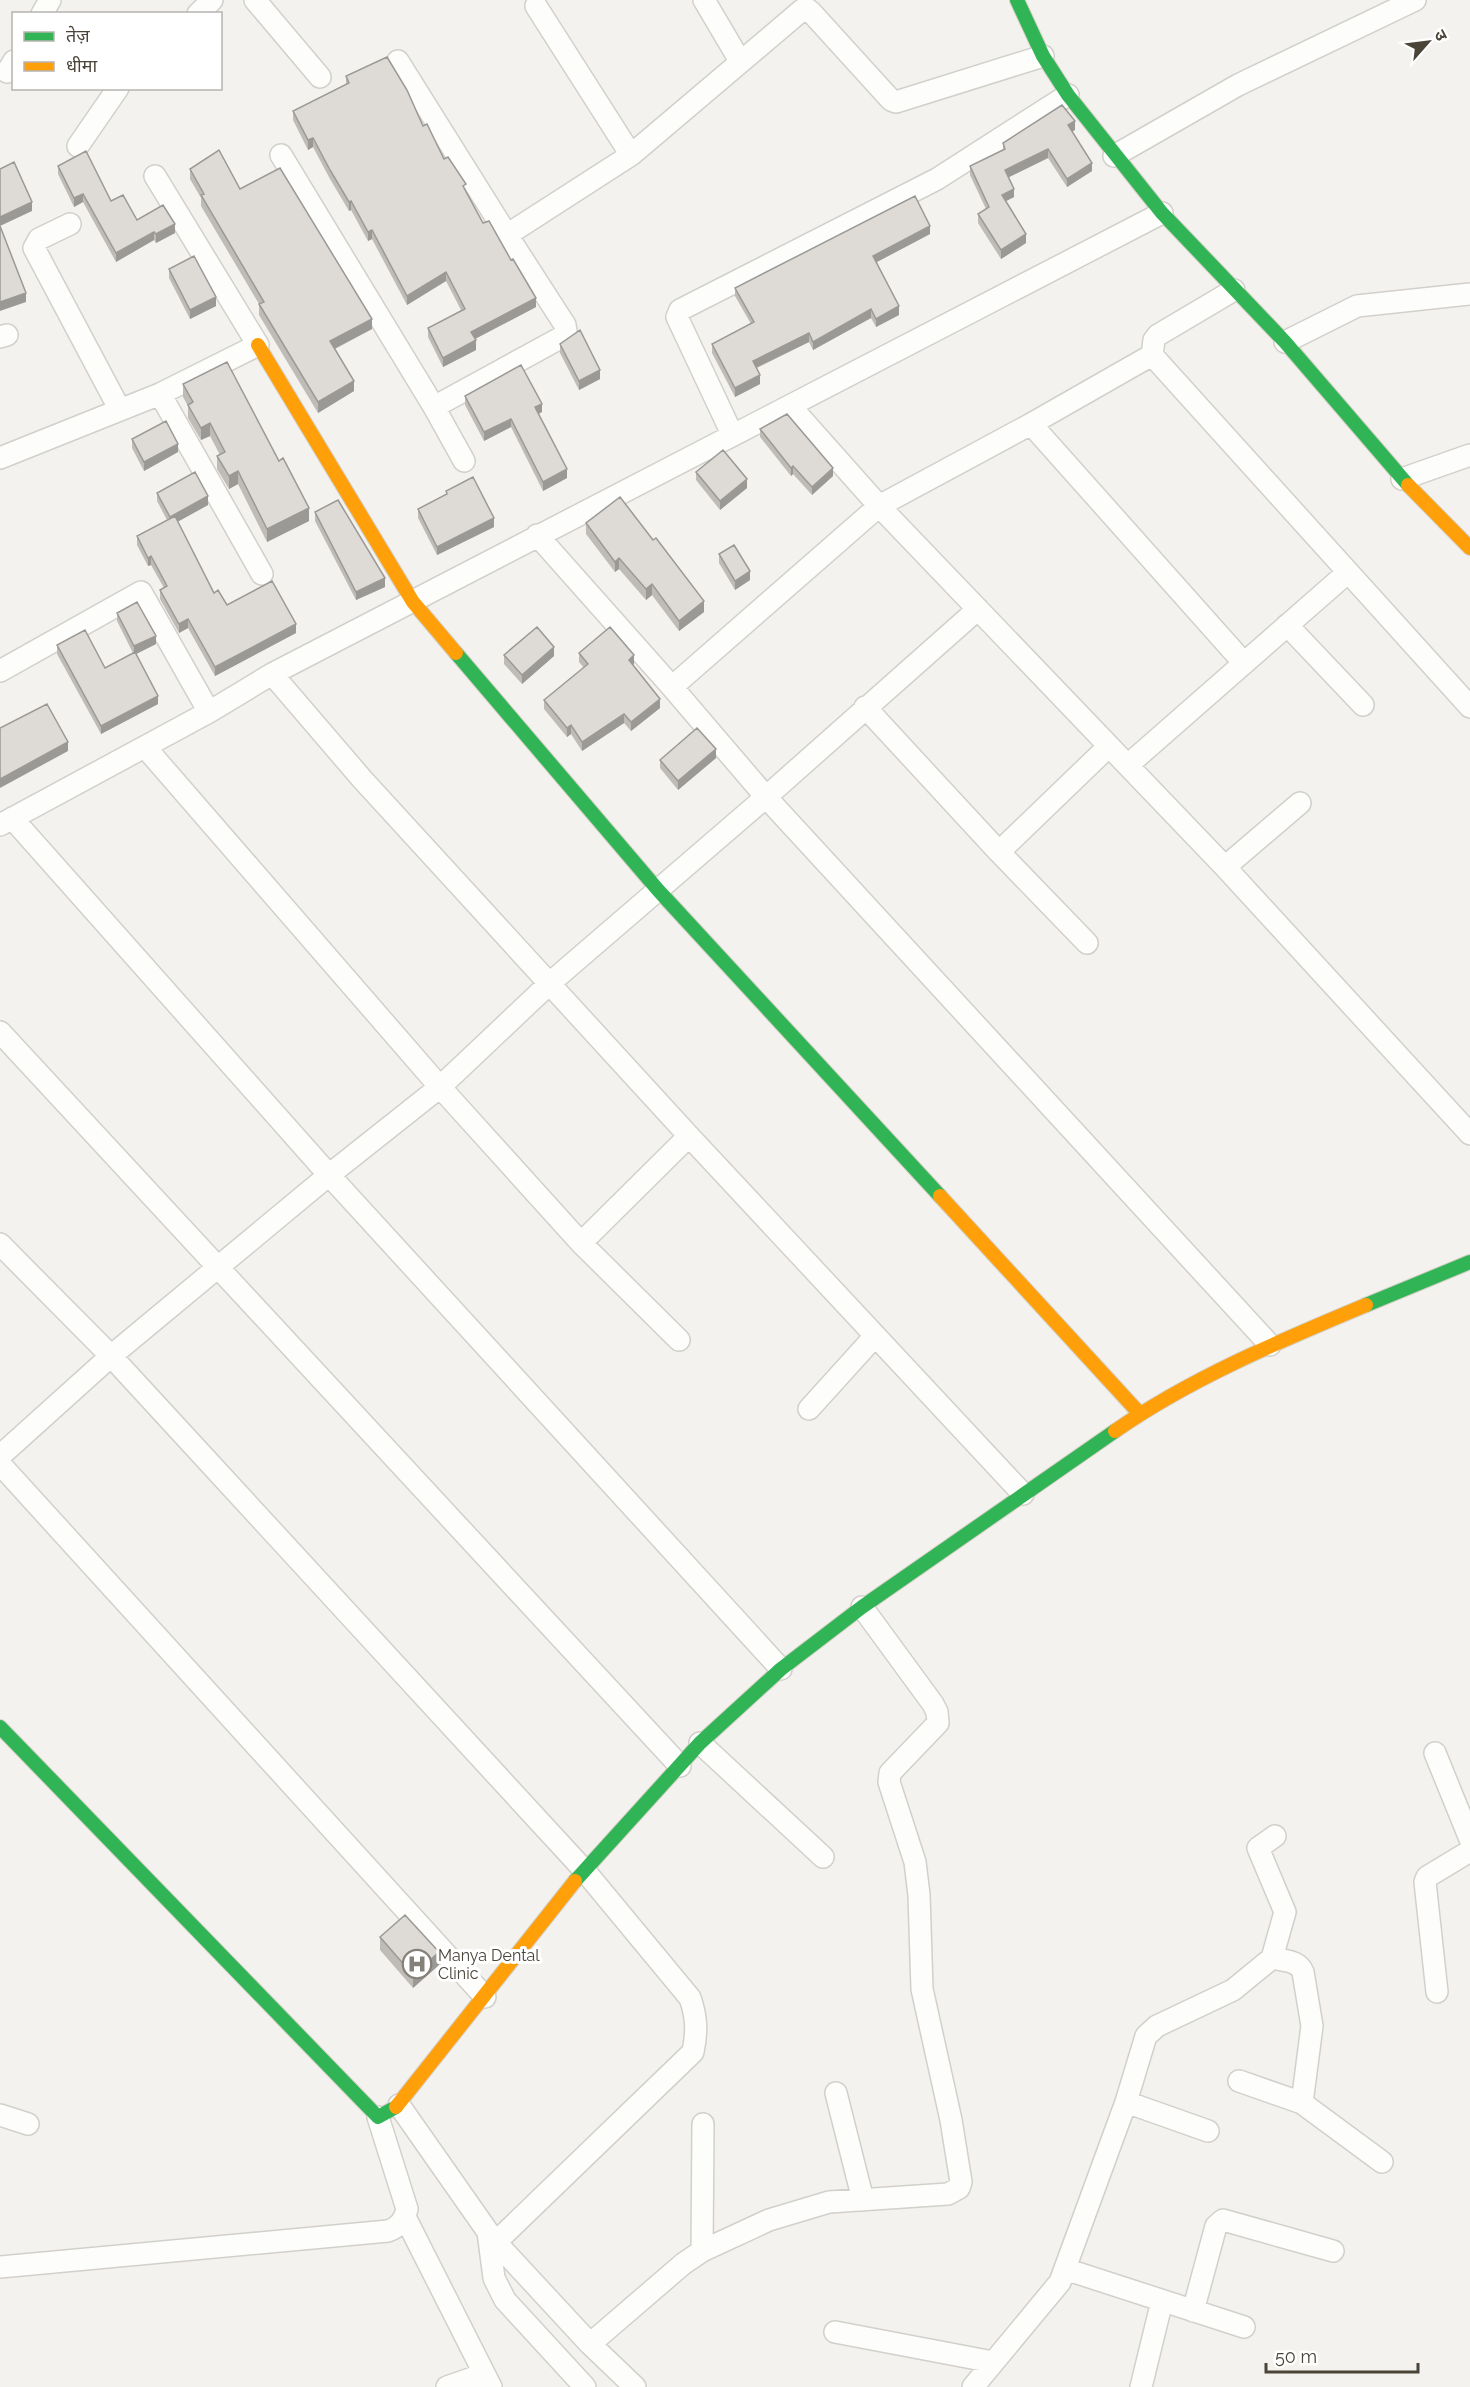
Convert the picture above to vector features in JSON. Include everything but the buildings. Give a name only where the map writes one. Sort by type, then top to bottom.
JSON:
[{"type":"street","points":[[200,12],[212,0]]},
{"type":"street","points":[[255,0],[320,77]]},
{"type":"street","points":[[704,0],[740,61]]},
{"type":"street","points":[[1017,0],[1043,56],[1068,95],[1114,156],[1162,213],[1285,342],[1402,479],[1470,548]]},
{"type":"street","points":[[1114,156],[1238,85],[1415,0]]},
{"type":"street","points":[[536,6],[631,155]]},
{"type":"street","points":[[507,236],[631,155],[802,10],[807,9],[891,100],[896,102],[1043,56]]},
{"type":"street","points":[[398,60],[565,325],[566,331],[562,337],[434,407]]},
{"type":"street","points":[[78,146],[117,90]]},
{"type":"street","points":[[732,435],[677,317],[680,310],[937,179],[1068,95]]},
{"type":"street","points":[[281,155],[434,407],[464,461]]},
{"type":"street","points":[[155,176],[413,602],[658,890],[1140,1414]]},
{"type":"street","points":[[781,1670],[6,821],[209,712],[272,674],[1162,213]]},
{"type":"street","points":[[70,225],[39,239],[34,248],[120,410]]},
{"type":"street","points":[[672,687],[879,506],[1031,424],[1152,355],[1158,335],[1234,290]]},
{"type":"street","points":[[1285,342],[1357,306],[1470,294]]},
{"type":"street","points":[[0,458],[160,394],[258,345]]},
{"type":"street","points":[[1152,355],[1470,707]]},
{"type":"street","points":[[160,394],[262,574]]},
{"type":"street","points":[[791,407],[879,506],[1225,867],[1470,1134]]},
{"type":"street","points":[[1031,424],[1243,662]]},
{"type":"street","points":[[1402,479],[1470,455]]},
{"type":"street","points":[[537,536],[672,687],[766,797],[1270,1345]]},
{"type":"street","points":[[1128,765],[1347,573]]},
{"type":"street","points":[[0,671],[141,592],[209,712]]},
{"type":"street","points":[[0,1456],[111,1356],[328,1175],[440,1086],[550,983],[766,797],[978,609]]},
{"type":"street","points":[[1287,625],[1362,705]]},
{"type":"street","points":[[272,674],[362,779],[689,1136],[1023,1494]]},
{"type":"street","points":[[865,707],[999,852],[1087,942]]},
{"type":"street","points":[[999,852],[1109,746]]},
{"type":"street","points":[[145,747],[580,1243],[679,1340]]},
{"type":"street","points":[[1225,867],[1300,803]]},
{"type":"street","points":[[0,1032],[680,1766]]},
{"type":"street","points":[[580,1243],[689,1136]]},
{"type":"street","points":[[0,1244],[111,1356],[584,1870],[690,1998],[696,2014],[697,2031],[693,2052],[493,2240],[494,2278],[505,2300],[585,2387]]},
{"type":"street","points":[[378,2117],[399,2105],[584,1870],[700,1743],[781,1670],[862,1607],[1140,1414],[1270,1345],[1470,1262]]},
{"type":"street","points":[[809,1409],[875,1335]]},
{"type":"street","points":[[0,1464],[484,1997]]},
{"type":"street","points":[[590,2344],[683,2264],[702,2251],[769,2220],[829,2202],[948,2194],[959,2188],[962,2176],[922,1989],[920,1895],[915,1862],[889,1782],[891,1773],[938,1723],[938,1717],[933,1704],[862,1607]]},
{"type":"street","points":[[0,1727],[378,2117],[406,2209],[405,2217],[396,2228],[388,2231],[0,2266]]},
{"type":"street","points":[[700,1743],[823,1857]]},
{"type":"street","points":[[1435,1753],[1470,1839]]},
{"type":"street","points":[[972,2387],[1060,2282],[1126,2102],[1146,2036],[1152,2030],[1233,1990],[1272,1958],[1285,1912],[1258,1848],[1275,1836]]},
{"type":"street","points":[[1437,1992],[1425,1881],[1427,1877],[1470,1851]]},
{"type":"street","points":[[1272,1958],[1295,1963],[1303,1972],[1312,2026],[1302,2103]]},
{"type":"street","points":[[1239,2081],[1302,2103],[1382,2162]]},
{"type":"street","points":[[836,2093],[863,2200]]},
{"type":"street","points":[[1126,2102],[1208,2132]]},
{"type":"street","points":[[399,2105],[493,2240],[590,2344],[635,2387]]},
{"type":"street","points":[[0,2115],[28,2124]]},
{"type":"street","points":[[702,2251],[703,2124]]},
{"type":"street","points":[[405,2217],[488,2380],[447,2387]]},
{"type":"street","points":[[1193,2311],[1216,2226],[1223,2220],[1333,2251]]},
{"type":"street","points":[[1065,2269],[1244,2327]]},
{"type":"street","points":[[1140,2387],[1162,2301]]},
{"type":"street","points":[[835,2332],[993,2362]]},
{"type":"traffic: fast","points":[[1017,0],[1043,56],[1068,95],[1162,213],[1285,342],[1408,485]]},
{"type":"traffic: fast","points":[[456,653],[658,890],[940,1196]]},
{"type":"traffic: fast","points":[[1366,1305],[1470,1262]]},
{"type":"traffic: fast","points":[[575,1881],[700,1743],[781,1669],[862,1607],[1115,1431]]},
{"type":"traffic: fast","points":[[0,1727],[378,2117],[396,2107]]},
{"type":"traffic: slow","points":[[258,345],[413,602],[456,653]]},
{"type":"traffic: slow","points":[[1408,485],[1470,548]]},
{"type":"traffic: slow","points":[[940,1196],[1140,1414]]},
{"type":"traffic: slow","points":[[1115,1431],[1205,1377],[1366,1305]]},
{"type":"traffic: slow","points":[[396,2107],[575,1881]]},
{"type":"place","name":"Manya Dental Clinic","points":[[417,1964]]}]
